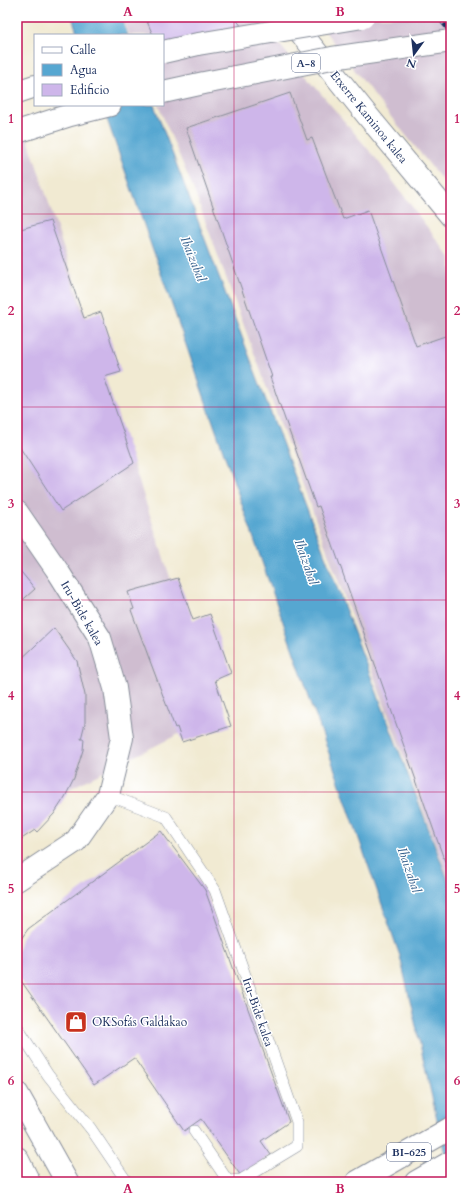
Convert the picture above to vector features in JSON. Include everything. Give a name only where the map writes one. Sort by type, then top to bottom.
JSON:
[{"type":"main road","name":"Etxerre Kaminoa kalea","points":[[288,17],[451,216]]},
{"type":"main road","points":[[164,52],[198,44],[363,17]]},
{"type":"main road","name":"A-8","points":[[164,92],[332,58],[451,41]]},
{"type":"main road","points":[[17,92],[34,86]]},
{"type":"main road","points":[[17,132],[70,115],[106,106]]},
{"type":"main road","name":"Iru-Bide kalea","points":[[17,512],[59,573],[100,638],[115,688],[122,738],[108,794],[76,841],[17,880]]},
{"type":"main road","points":[[17,1093],[67,1182]]},
{"type":"main road","name":"BI-625","points":[[362,1179],[451,1128]]},
{"type":"main road","points":[[17,1158],[29,1182]]},
{"type":"main road","name":"BI-625","points":[[416,1182],[451,1162]]},
{"type":"lane","name":"Iru-Bide kalea","points":[[108,794],[166,817],[215,890],[297,1122],[297,1146],[241,1180],[228,1181],[194,1131]]},
{"type":"lane","points":[[17,1027],[48,1075],[91,1130],[126,1182]]},
{"type":"shaded area","points":[[122,17],[256,17],[378,161],[451,259],[451,885],[193,188],[158,106],[164,106],[164,34],[130,34]]},
{"type":"shaded area","points":[[314,17],[451,17],[451,191],[383,107]]},
{"type":"shaded area","points":[[17,105],[215,716],[17,815]]},
{"type":"water","points":[[72,17],[121,17],[128,34],[78,34]]},
{"type":"water","name":"Ibaizabal","points":[[102,106],[154,106],[451,888],[451,1181],[400,956]]},
{"type":"building","points":[[145,17],[234,17],[243,28],[164,45],[164,34],[153,34]]},
{"type":"building","points":[[290,93],[307,140],[312,138],[343,219],[368,210],[416,346],[451,334],[451,879],[319,506],[316,507],[270,377],[272,377],[186,128]]},
{"type":"building","points":[[50,221],[84,318],[101,312],[121,372],[104,377],[134,463],[61,511],[17,443],[17,230]]},
{"type":"building","points":[[17,567],[35,589],[17,605]]},
{"type":"building","points":[[178,578],[193,620],[210,614],[231,673],[215,680],[231,726],[182,742],[177,727],[175,728],[131,610],[134,609],[128,592]]},
{"type":"building","points":[[54,628],[77,661],[85,695],[85,723],[81,739],[84,739],[83,750],[74,779],[54,814],[37,832],[35,830],[17,842],[17,663]]},
{"type":"building","points":[[161,831],[205,890],[289,1122],[261,1141],[271,1155],[241,1176],[201,1119],[184,1131],[134,1058],[94,1085],[17,975],[18,950],[21,939],[28,929]]},
{"type":"railway","points":[[438,17],[451,32]]},
{"type":"place","name":"OKSofás Galdakao","points":[[76,1022]]}]
